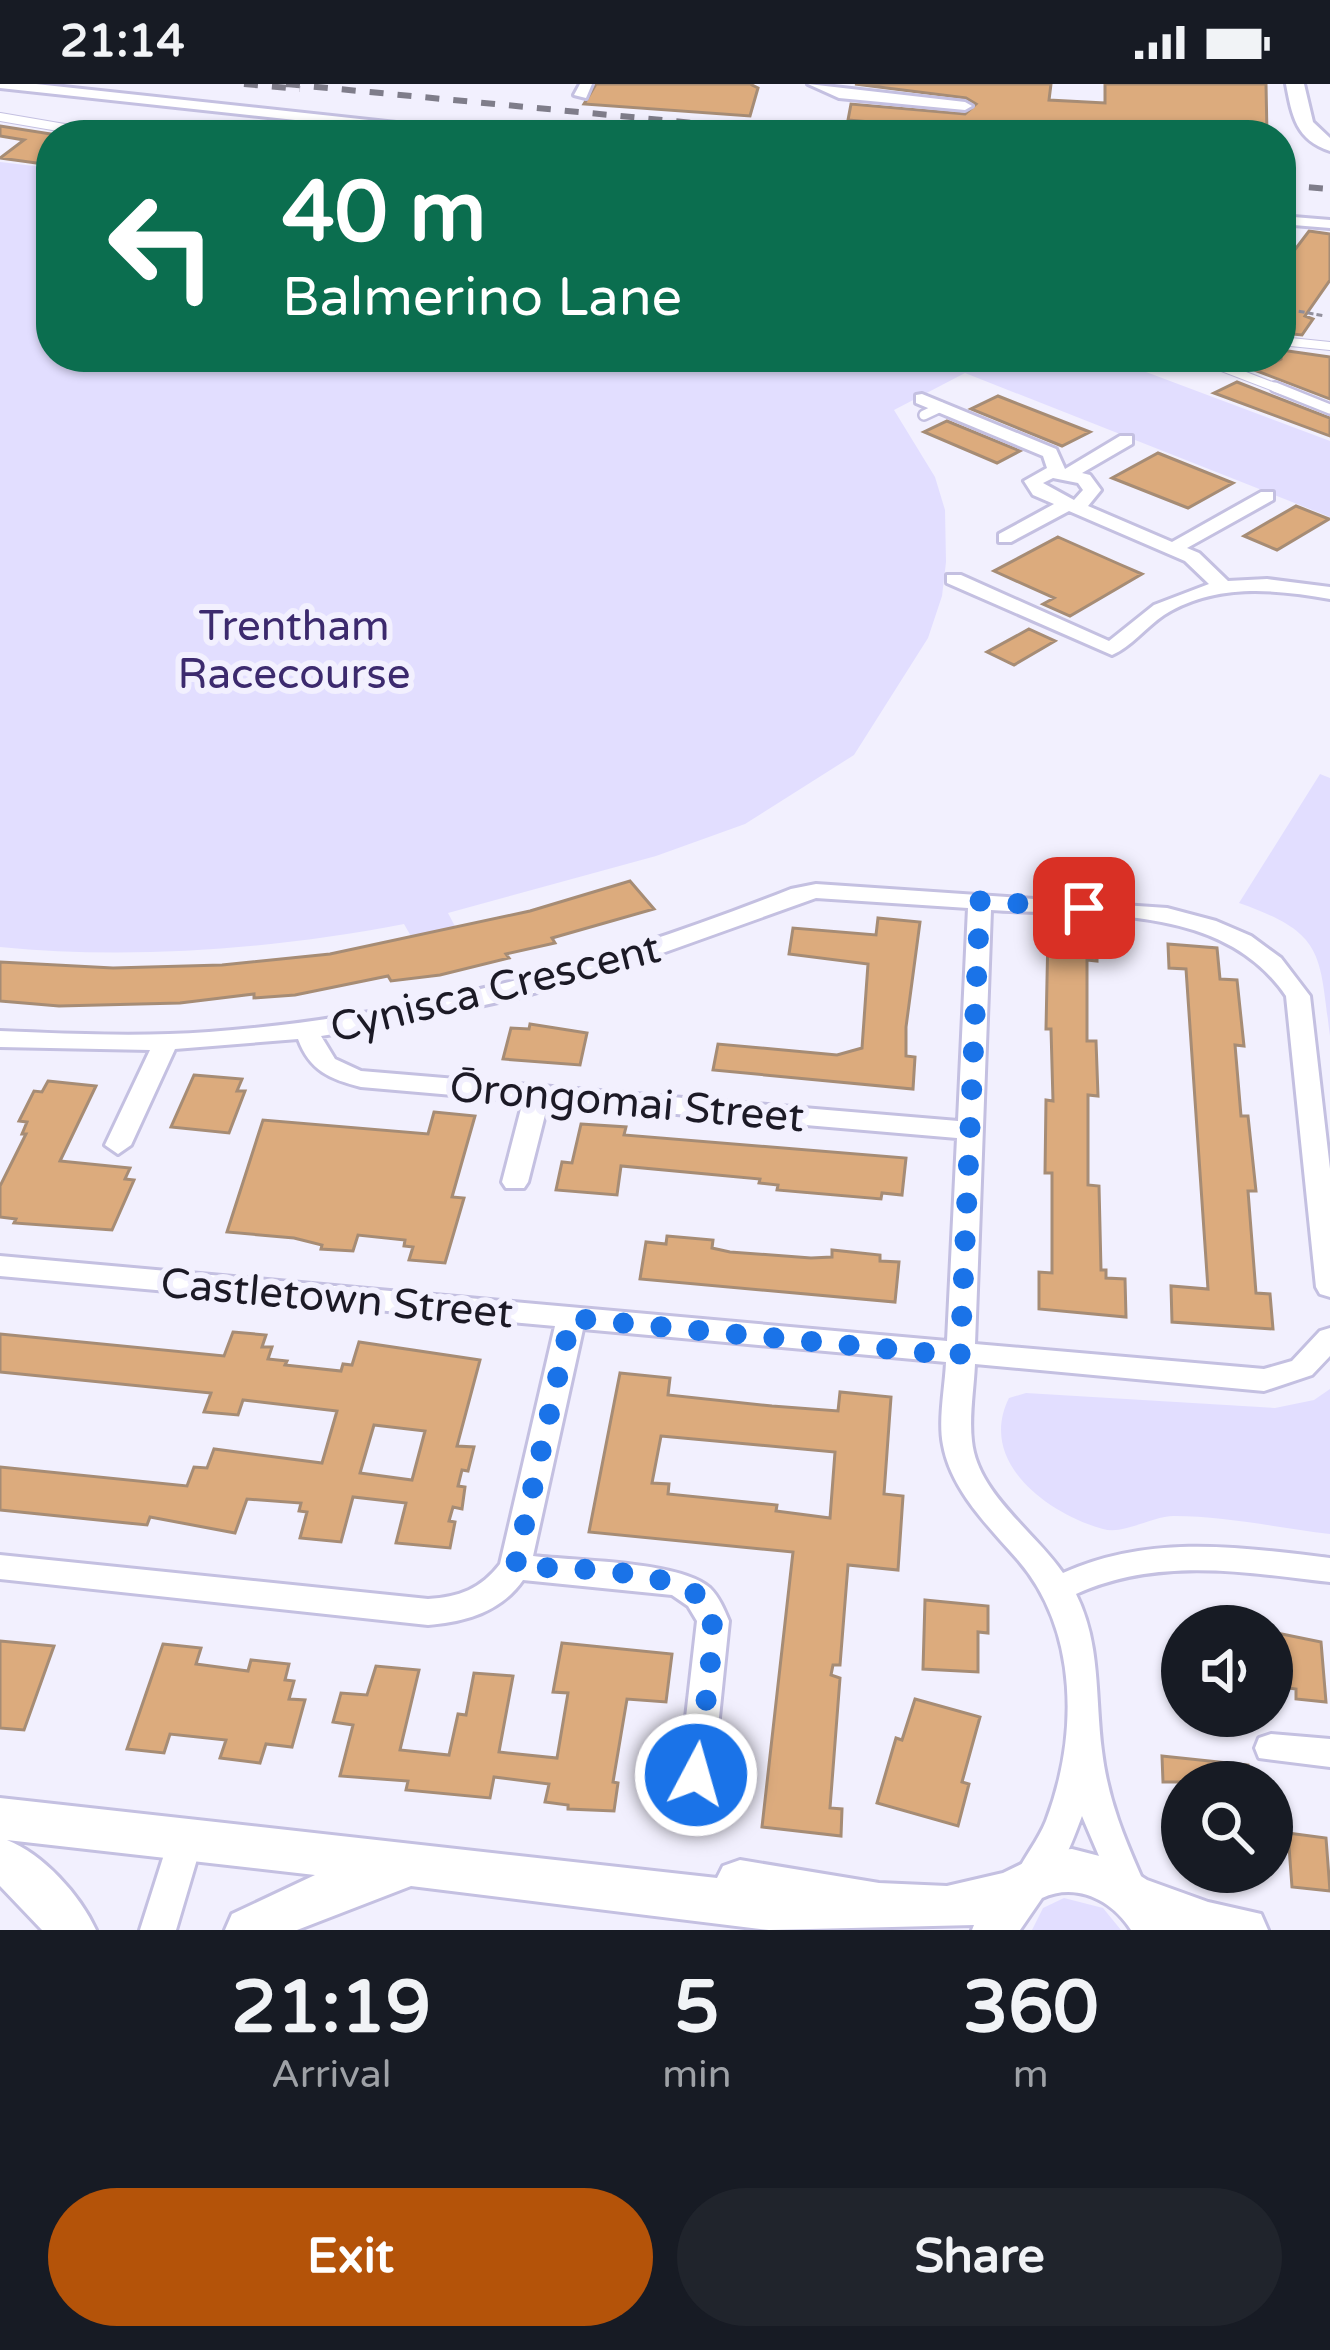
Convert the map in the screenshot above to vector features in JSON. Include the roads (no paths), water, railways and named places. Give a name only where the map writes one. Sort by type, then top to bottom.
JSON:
[{"type":"street","points":[[0,84],[332,120]]},
{"type":"street","points":[[814,84],[866,98],[965,106]]},
{"type":"street","points":[[1295,84],[1305,131],[1311,139],[1330,146]]},
{"type":"street","points":[[1296,221],[1330,224]]},
{"type":"street","points":[[929,407],[1050,453],[1064,473],[1084,479],[1092,490],[1073,505],[1005,538]]},
{"type":"street","points":[[1126,440],[1064,473],[1039,476],[1034,484],[1039,491],[1174,548],[1201,564],[1222,586]]},
{"type":"street","points":[[1174,548],[1267,496]]},
{"type":"street","points":[[954,579],[1112,649],[1163,604],[1222,586],[1288,585],[1330,592]]},
{"type":"street","name":"Cynisca Crescent","points":[[0,1039],[164,1044],[384,1021],[606,968],[799,894],[844,891],[1167,915],[1216,926],[1252,942],[1280,967],[1298,996],[1330,1287]]},
{"type":"street","points":[[980,901],[957,1444],[988,1506],[1059,1588],[1081,1651],[1083,1729],[1101,1828],[1146,1914]]},
{"type":"street","name":"Ōrongomai Street","points":[[308,1032],[317,1060],[341,1075],[971,1131]]},
{"type":"street","points":[[118,1145],[164,1044]]},
{"type":"street","points":[[514,1182],[538,1094]]},
{"type":"street","name":"Castletown Street","points":[[0,1266],[1264,1380],[1302,1368],[1330,1338]]},
{"type":"street","points":[[0,1568],[428,1612],[458,1610],[483,1601],[503,1587],[515,1567],[571,1318]]},
{"type":"street","points":[[1059,1588],[1150,1556],[1330,1570]]},
{"type":"street","points":[[515,1567],[676,1582],[699,1594],[710,1609],[713,1621],[692,1814]]},
{"type":"street","points":[[1014,1900],[1056,1840],[1067,1812],[1083,1729]]},
{"type":"street","points":[[1271,1748],[1330,1754]]},
{"type":"street","points":[[0,1819],[758,1906],[869,1930]]},
{"type":"street","points":[[158,1930],[186,1840]]},
{"type":"street","points":[[0,1858],[29,1880],[73,1930]]},
{"type":"street","points":[[249,1930],[316,1896],[415,1865],[663,1873],[930,1910],[964,1910],[1014,1900],[1073,1870],[1095,1874],[1146,1914],[1244,1930]]},
{"type":"lane","points":[[0,117],[36,123]]},
{"type":"lane","points":[[1296,343],[1330,346]]},
{"type":"lane","points":[[1235,372],[1330,409]]},
{"type":"railway","points":[[244,84],[300,89]]},
{"type":"railway","points":[[286,84],[662,120]]},
{"type":"railway","points":[[1296,186],[1330,189]]},
{"type":"park label","name":"Trentham Racecourse","points":[[294,649]]}]
